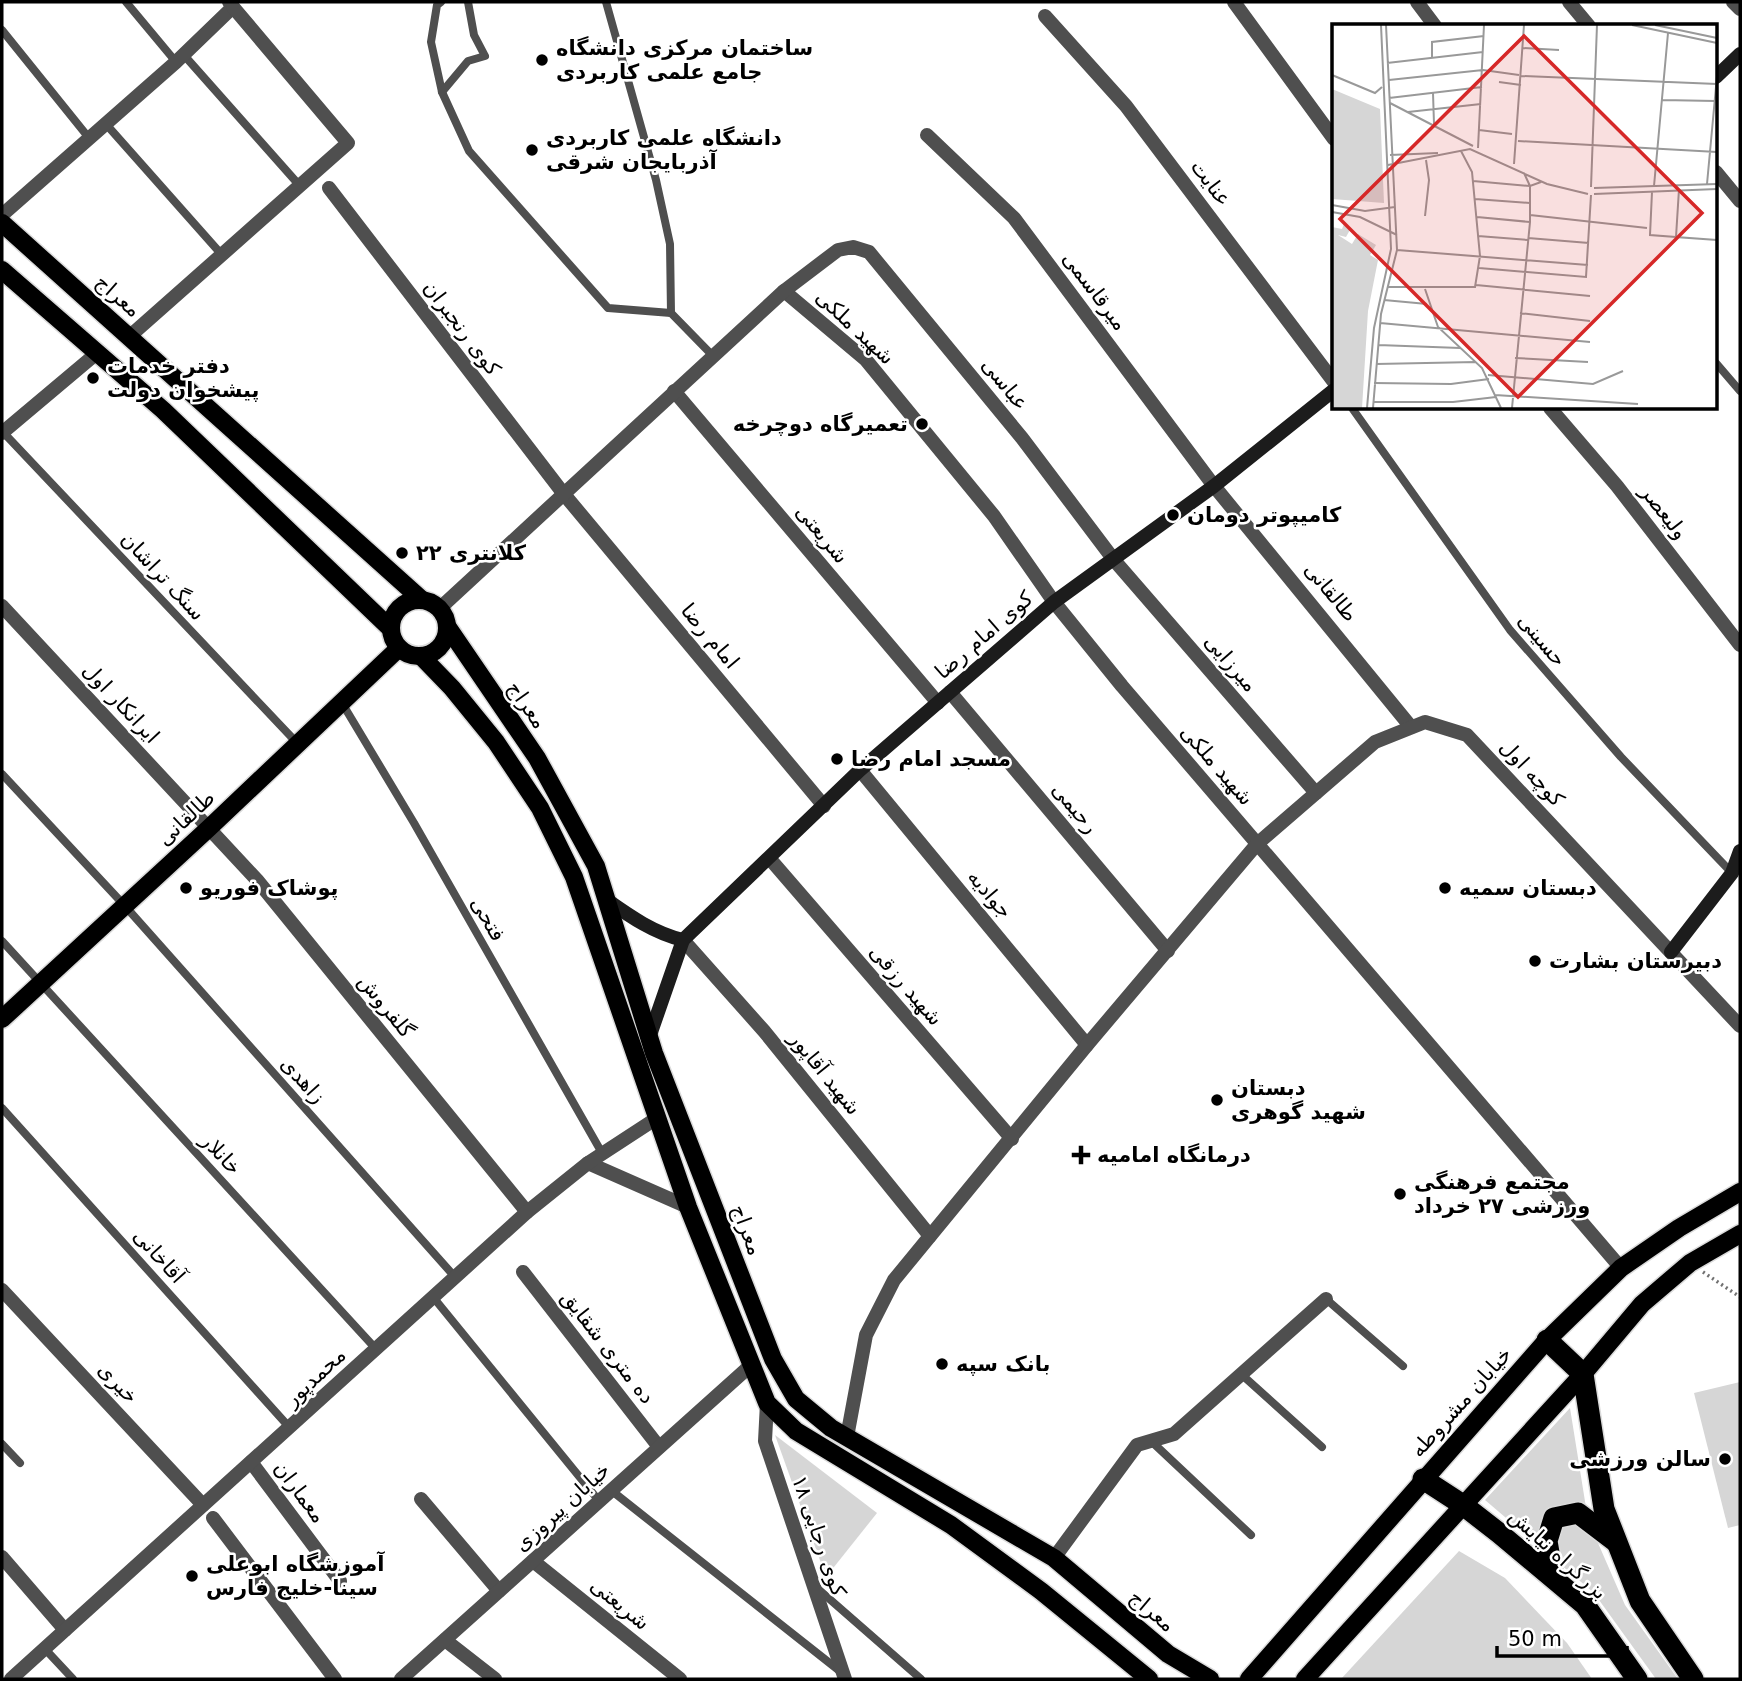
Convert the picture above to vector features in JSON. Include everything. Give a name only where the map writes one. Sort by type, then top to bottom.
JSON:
[{"type":"highway","points":[[1547,1340],[1583,1374]]},
{"type":"highway","name":"بزرگراه نیایش","points":[[1583,1374],[1604,1509],[1640,1601],[1693,1679]]},
{"type":"highway","name":"بزرگراه نیایش","points":[[1423,1479],[1463,1506],[1553,1576],[1585,1605],[1637,1679]]},
{"type":"highway","points":[[1553,1576],[1546,1541],[1554,1518],[1578,1513],[1616,1542]]},
{"type":"main road","name":"معراج","points":[[2,223],[422,600]]},
{"type":"main road","points":[[2,270],[163,410],[391,629]]},
{"type":"main road","points":[[422,600],[439,609],[447,626],[442,643],[429,654],[421,656],[400,648],[391,629],[392,619],[404,604],[422,600]]},
{"type":"main road","name":"معراج","points":[[447,626],[537,758],[596,866],[649,1038],[773,1359],[796,1399],[831,1428],[1054,1559],[1168,1654],[1209,1679]]},
{"type":"main road","name":"طالقانی","points":[[2,1019],[400,648]]},
{"type":"main road","points":[[421,656],[452,688],[496,742],[540,808],[574,877],[688,1207],[767,1403],[796,1431],[962,1533],[1041,1591],[1149,1679],[1168,1654]]},
{"type":"main road","name":"خیابان مشروطه","points":[[1249,1679],[1547,1340],[1620,1268],[1740,1191]]},
{"type":"main road","points":[[1305,1679],[1583,1374],[1642,1304],[1690,1264],[1740,1234]]},
{"type":"street","points":[[1234,2],[1332,136]]},
{"type":"street","points":[[1417,2],[1434,24]]},
{"type":"street","points":[[1569,2],[1587,24]]},
{"type":"street","points":[[1733,2],[1740,9]]},
{"type":"street","points":[[2,215],[179,58],[231,4],[348,143],[130,336]]},
{"type":"street","name":"عنایت","points":[[1045,16],[1134,116],[1332,379]]},
{"type":"street","points":[[1718,75],[1740,54]]},
{"type":"street","name":"میرقاسمی","points":[[927,135],[1014,218],[1214,486]]},
{"type":"street","points":[[1718,174],[1740,201]]},
{"type":"street","name":"کوی رنجبران","points":[[329,188],[563,494]]},
{"type":"street","name":"عباسی","points":[[783,291],[838,250],[853,247],[869,253],[1022,438],[1114,560]]},
{"type":"street","points":[[439,609],[783,291]]},
{"type":"street","name":"شهید ملکی","points":[[783,291],[866,360],[994,516],[1054,602],[1620,1268]]},
{"type":"street","points":[[2,432],[97,354]]},
{"type":"street","name":"شریعتی","points":[[674,391],[937,704]]},
{"type":"street","name":"کوی امام رضا","points":[[684,940],[860,771],[1054,602],[1214,486],[1332,392]]},
{"type":"street","name":"ولیعصر","points":[[1552,410],[1617,486],[1740,645]]},
{"type":"street","name":"طالقانی","points":[[1214,486],[1411,727]]},
{"type":"street","name":"امام رضا","points":[[563,494],[824,806]]},
{"type":"street","name":"میرزایی","points":[[1114,560],[1316,793]]},
{"type":"street","name":"ایرانکار اول","points":[[2,606],[209,828]]},
{"type":"street","name":"رحیمی","points":[[950,692],[1168,951]]},
{"type":"street","name":"کوچه اول","points":[[847,1437],[866,1335],[894,1280],[1257,844],[1374,741],[1425,722],[1467,735],[1740,1026]]},
{"type":"street","name":"جوادیه","points":[[860,771],[1087,1045]]},
{"type":"street","name":"گلفروش","points":[[209,828],[257,880],[527,1212]]},
{"type":"street","points":[[1671,952],[1736,877],[1740,850]]},
{"type":"street","name":"شهید رزقی","points":[[770,859],[1012,1139]]},
{"type":"street","points":[[607,900],[638,922],[665,935],[684,940],[649,1038]]},
{"type":"street","name":"شهید آقاپور","points":[[684,940],[764,1031],[930,1236]]},
{"type":"street","name":"محمدپور","points":[[11,1679],[527,1212],[588,1163],[657,1118]]},
{"type":"street","points":[[588,1163],[688,1207]]},
{"type":"street","name":"ده متری شقایق","points":[[523,1272],[659,1447]]},
{"type":"street","name":"خیری","points":[[2,1290],[204,1505]]},
{"type":"street","points":[[1054,1559],[1137,1444],[1174,1434],[1326,1299]]},
{"type":"street","name":"خیابان پیروزی","points":[[401,1679],[750,1366]]},
{"type":"street","name":"کوی رجایی ۱۸","points":[[767,1403],[765,1441],[844,1676]]},
{"type":"street","name":"معماران","points":[[251,1462],[340,1581]]},
{"type":"street","points":[[421,1499],[499,1591]]},
{"type":"street","points":[[213,1518],[335,1679]]},
{"type":"street","points":[[2,1558],[65,1630]]},
{"type":"street","name":"شریعتی","points":[[533,1561],[680,1679]]},
{"type":"street","points":[[445,1640],[495,1679]]},
{"type":"lane","points":[[126,2],[300,186]]},
{"type":"lane","points":[[441,2],[437,5],[431,42],[442,92],[469,151],[608,308],[671,313],[713,356]]},
{"type":"lane","points":[[442,92],[468,61],[485,57],[474,35],[468,2]]},
{"type":"lane","points":[[606,2],[656,180],[670,244],[671,313]]},
{"type":"lane","points":[[2,30],[89,138]]},
{"type":"lane","points":[[105,123],[222,255]]},
{"type":"lane","points":[[1718,365],[1740,391]]},
{"type":"lane","name":"حسینی","points":[[1353,410],[1510,630],[1621,757],[1736,877]]},
{"type":"lane","name":"سنگ تراشان","points":[[2,432],[298,744]]},
{"type":"lane","name":"فتحی","points":[[342,703],[602,1153]]},
{"type":"lane","name":"زاهدی","points":[[2,774],[125,906],[455,1277]]},
{"type":"lane","name":"خانلار","points":[[2,941],[376,1349]]},
{"type":"lane","name":"آقاخانی","points":[[2,1108],[290,1428]]},
{"type":"lane","points":[[433,1297],[600,1502]]},
{"type":"lane","points":[[1326,1299],[1404,1366]]},
{"type":"lane","points":[[1241,1374],[1322,1447]]},
{"type":"lane","points":[[1151,1441],[1251,1535]]},
{"type":"lane","points":[[2,1444],[20,1463]]},
{"type":"lane","points":[[612,1491],[844,1676]]},
{"type":"lane","points":[[814,1586],[922,1679]]},
{"type":"lane","points":[[44,1649],[73,1679]]},
{"type":"path","points":[[1690,1264],[1740,1297]]},
{"type":"shaded area","name":"سالن ورزشی","points":[[1740,1382],[1740,1525],[1728,1528],[1694,1393]]},
{"type":"shaded area","points":[[1570,1408],[1588,1520],[1625,1605],[1678,1679],[1656,1679],[1594,1593],[1485,1500]]},
{"type":"shaded area","points":[[775,1435],[877,1513],[826,1577]]},
{"type":"shaded area","points":[[1459,1551],[1505,1578],[1567,1643],[1592,1679],[1341,1679]]},
{"type":"place","name":"ساختمان مرکزی دانشگاه جامع علمی کاربردی","points":[[542,60]]},
{"type":"place","name":"دانشگاه علمی کاربردی آذربایجان شرقی","points":[[532,150]]},
{"type":"place","name":"دفتر خدمات پیشخوان دولت","points":[[93,378]]},
{"type":"place","name":"تعمیرگاه دوچرخه","points":[[922,424]]},
{"type":"place","name":"کامیپوتر دومان","points":[[1173,515]]},
{"type":"place","name":"کلانتری ٢٢","points":[[402,553]]},
{"type":"place","name":"مسجد امام رضا","points":[[837,759]]},
{"type":"place","name":"پوشاک فوریو","points":[[186,888]]},
{"type":"place","name":"دبستان سمیه","points":[[1445,888]]},
{"type":"place","name":"دبیرستان بشارت","points":[[1535,961]]},
{"type":"place","name":"دبستان شهید گوهری","points":[[1217,1100]]},
{"type":"place","name":"درمانگاه امامیه","points":[[1081,1155]]},
{"type":"place","name":"مجتمع فرهنگی ورزشی ۲۷ خرداد","points":[[1400,1194]]},
{"type":"place","name":"بانک سپه","points":[[942,1364]]},
{"type":"place","name":"سالن ورزشی","points":[[1725,1459]]},
{"type":"place","name":"آموزشگاه ابوعلی سینا-خلیج فارس","points":[[192,1576]]}]
